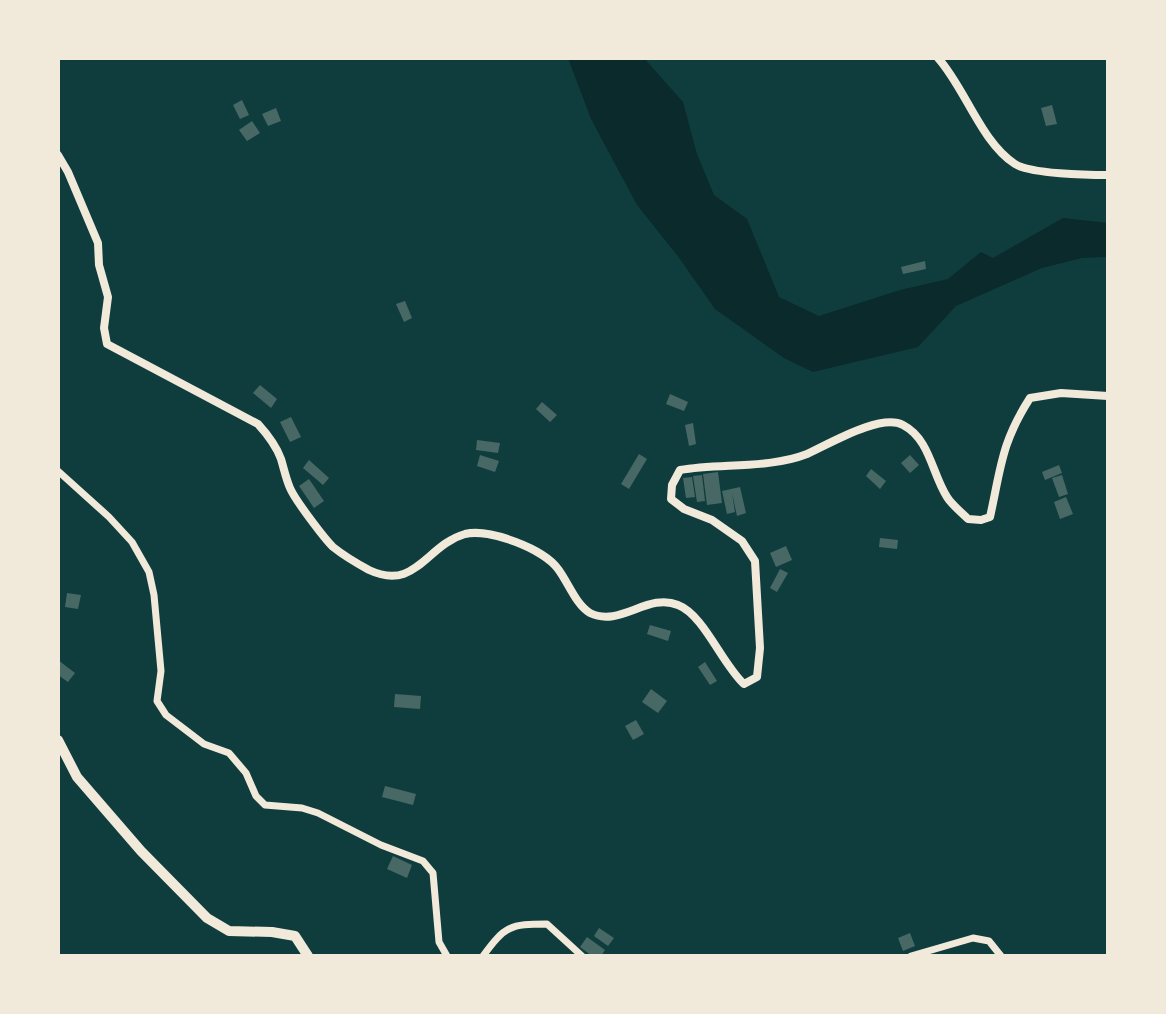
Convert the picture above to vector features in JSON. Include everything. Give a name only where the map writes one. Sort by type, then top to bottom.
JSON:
[{"type":"main road","points":[[58,740],[77,777],[141,851],[207,918],[229,931],[295,936],[308,956]]},
{"type":"street","points":[[938,58],[991,139],[1016,165],[1069,175],[1108,175]]},
{"type":"street","points":[[58,155],[98,243],[99,265],[108,297],[104,328],[107,344],[258,424],[274,442],[290,489],[333,547],[369,570],[391,577],[405,575],[440,548],[466,534],[495,536],[522,545],[544,554],[551,561],[587,612],[614,617],[663,602],[679,605],[698,621],[744,684],[757,677],[759,662],[755,561],[742,541],[712,520],[684,509],[671,499],[672,485],[680,470],[708,465],[775,462],[805,454],[884,421],[903,425],[918,439],[929,453],[934,474],[948,500],[968,519],[981,520],[990,517],[1006,442],[1030,398],[1061,393],[1108,396]]},
{"type":"street","points":[[58,471],[132,542],[149,572],[161,671],[157,701],[166,715],[204,744],[229,753],[246,773],[256,796],[265,805],[302,808],[318,813],[381,845],[423,861],[433,873],[439,942],[447,956]]},
{"type":"street","points":[[483,956],[502,931],[515,925],[531,924],[547,924],[582,956]]},
{"type":"street","points":[[911,956],[973,938],[989,941],[1001,956]]},
{"type":"water","points":[[568,58],[644,58],[683,102],[697,154],[714,195],[747,219],[779,297],[819,316],[900,290],[948,279],[981,252],[993,258],[1063,218],[1108,223],[1108,257],[1082,258],[1042,268],[956,306],[918,347],[813,372],[784,358],[715,309],[637,205],[591,119]]},
{"type":"building","points":[[242,100],[249,115],[240,119],[233,105]]},
{"type":"building","points":[[1052,105],[1057,124],[1046,126],[1041,108]]},
{"type":"building","points":[[276,108],[281,121],[268,126],[262,114]]},
{"type":"building","points":[[252,121],[260,133],[247,141],[239,130]]},
{"type":"building","points":[[925,261],[926,269],[903,274],[901,267]]},
{"type":"building","points":[[405,301],[412,318],[404,322],[396,304]]},
{"type":"building","points":[[260,385],[277,399],[271,408],[253,393]]},
{"type":"building","points":[[670,394],[688,402],[684,411],[666,404]]},
{"type":"building","points":[[542,402],[557,415],[550,422],[536,409]]},
{"type":"building","points":[[291,417],[301,437],[290,442],[280,422]]},
{"type":"building","points":[[693,423],[696,444],[689,446],[685,425]]},
{"type":"building","points":[[477,440],[500,443],[498,453],[476,450]]},
{"type":"building","points":[[639,454],[647,459],[629,489],[621,484]]},
{"type":"building","points":[[480,455],[499,461],[495,472],[477,466]]},
{"type":"building","points":[[910,455],[919,465],[910,473],[901,463]]},
{"type":"building","points":[[309,460],[329,478],[323,485],[303,468]]},
{"type":"building","points":[[1059,465],[1062,473],[1045,480],[1042,472]]},
{"type":"building","points":[[871,469],[886,481],[880,489],[866,476]]},
{"type":"building","points":[[718,472],[722,503],[707,505],[703,474]]},
{"type":"building","points":[[702,475],[705,501],[697,502],[693,476]]},
{"type":"building","points":[[1062,475],[1068,494],[1059,497],[1052,478]]},
{"type":"building","points":[[692,477],[695,497],[686,498],[683,478]]},
{"type":"building","points":[[309,479],[324,501],[314,508],[299,486]]},
{"type":"building","points":[[740,487],[746,513],[737,516],[732,493],[735,512],[727,514],[722,491]]},
{"type":"building","points":[[1066,497],[1073,514],[1060,519],[1054,502]]},
{"type":"building","points":[[880,538],[898,540],[897,549],[879,547]]},
{"type":"building","points":[[786,546],[792,560],[776,567],[770,553]]},
{"type":"building","points":[[780,569],[788,573],[777,592],[770,588]]},
{"type":"building","points":[[67,593],[81,595],[78,609],[65,607]]},
{"type":"building","points":[[650,625],[671,631],[668,641],[647,634]]},
{"type":"building","points":[[58,660],[75,673],[68,682],[58,675]]},
{"type":"building","points":[[705,662],[717,681],[710,685],[698,667]]},
{"type":"building","points":[[651,689],[667,701],[658,713],[642,702]]},
{"type":"building","points":[[395,694],[421,696],[420,709],[394,707]]},
{"type":"building","points":[[636,720],[644,734],[633,740],[625,726]]},
{"type":"building","points":[[385,786],[416,794],[413,805],[382,797]]},
{"type":"building","points":[[393,856],[412,865],[407,878],[387,869]]},
{"type":"building","points":[[599,928],[614,938],[608,946],[594,936]]},
{"type":"building","points":[[910,933],[915,946],[903,951],[898,938]]},
{"type":"building","points":[[587,937],[605,950],[601,956],[592,956],[580,947]]}]
